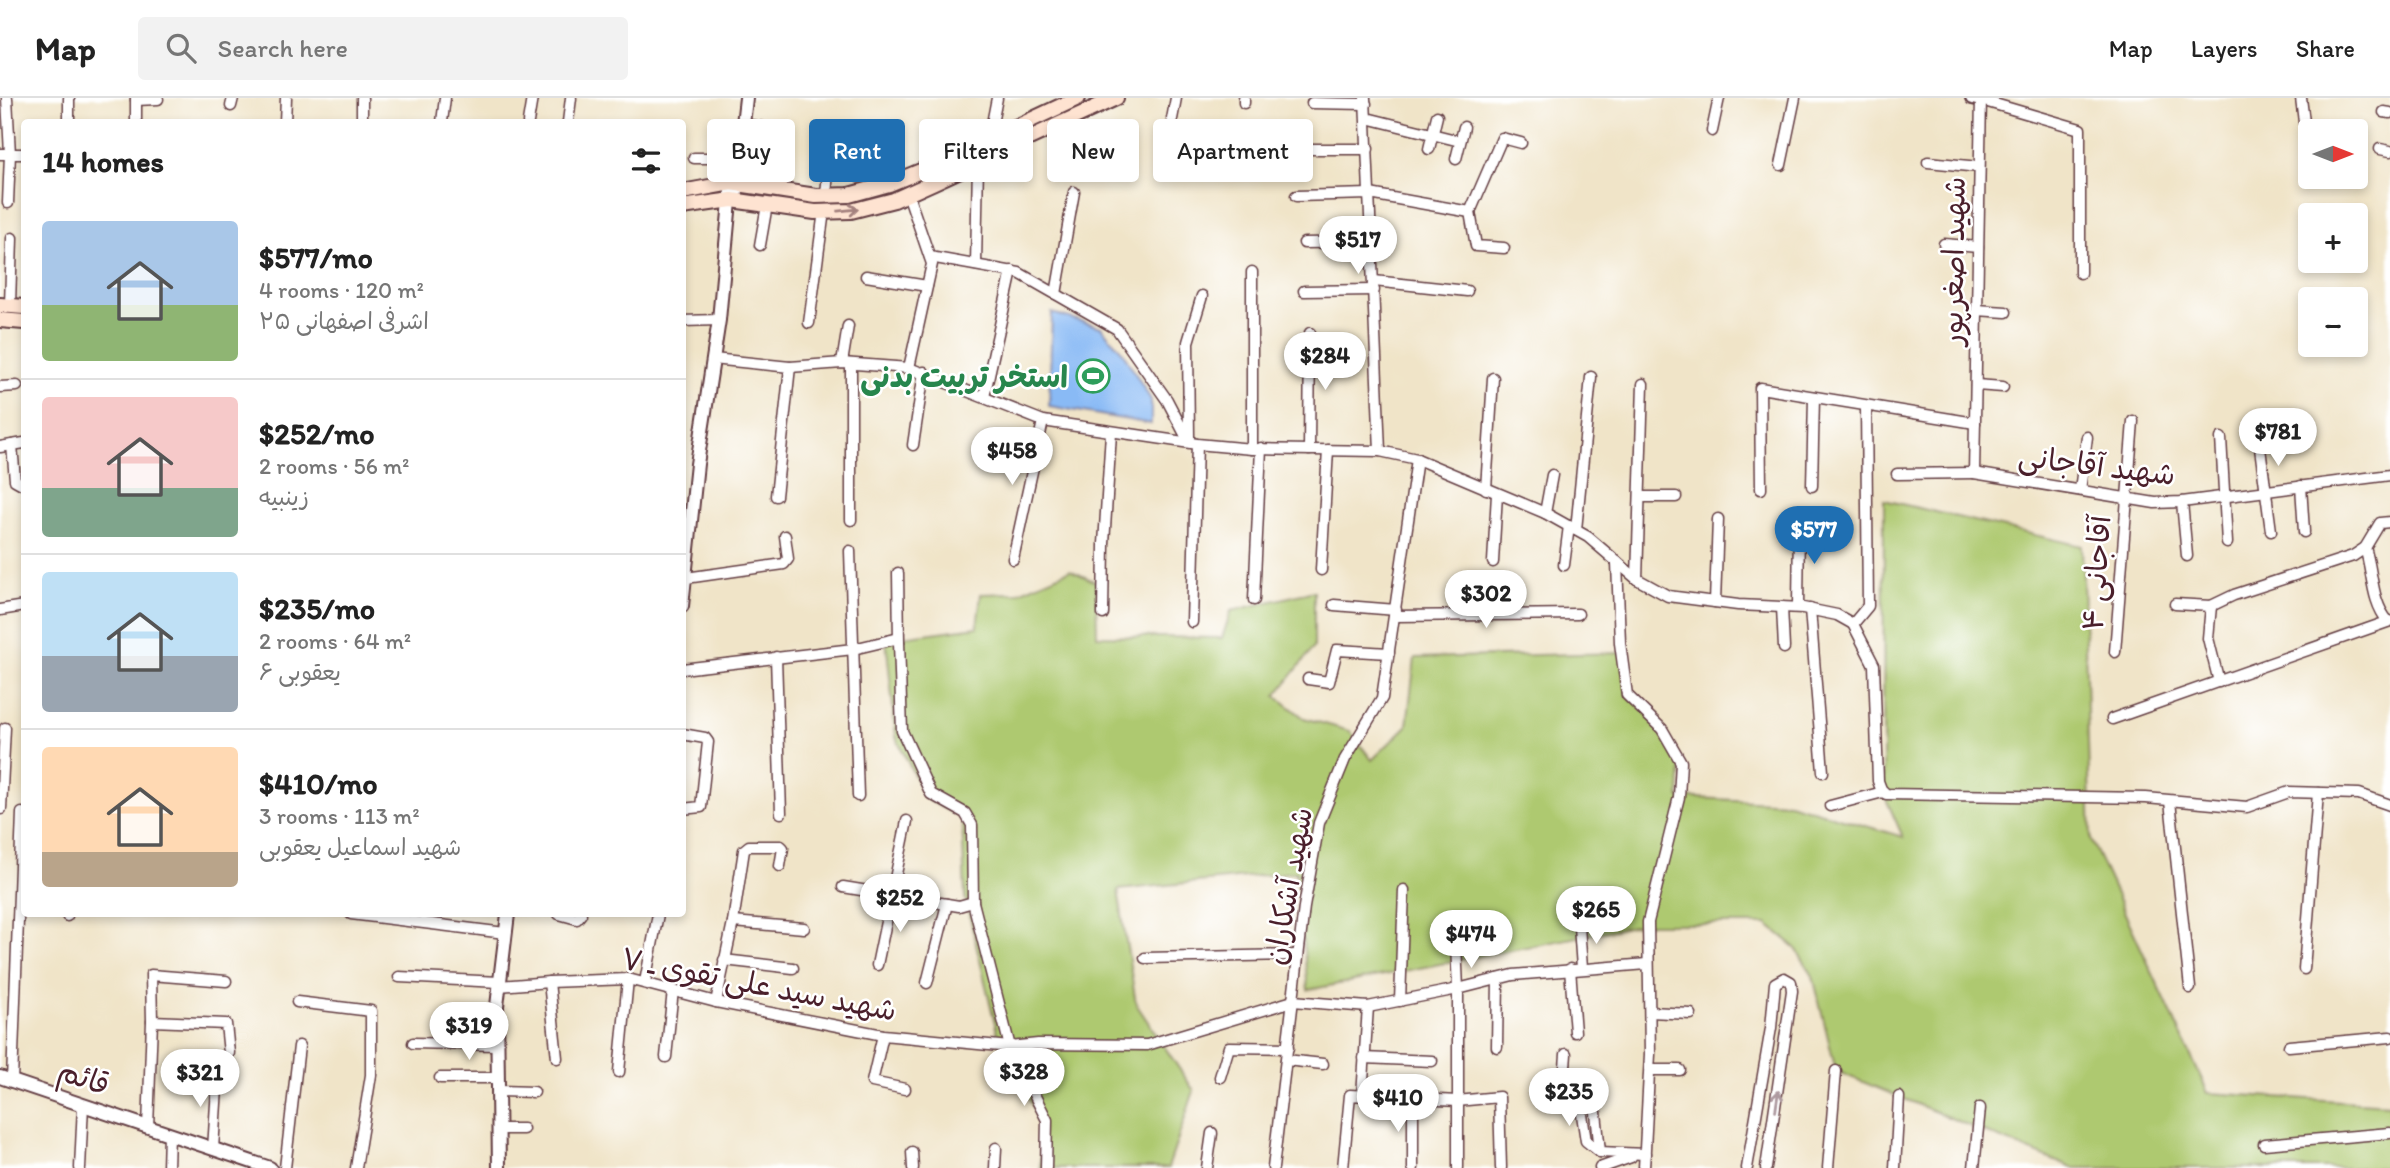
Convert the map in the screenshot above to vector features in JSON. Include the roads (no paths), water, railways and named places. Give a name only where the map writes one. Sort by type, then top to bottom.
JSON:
[{"type":"main road","points":[[1032,119],[1078,98]]},
{"type":"main road","points":[[1033,136],[1116,98]]},
{"type":"main road","points":[[686,191],[736,184],[826,195],[849,195],[889,184],[919,171]]},
{"type":"main road","points":[[686,206],[732,200],[824,212],[851,211],[908,194],[935,182]]},
{"type":"main road","points":[[0,320],[21,322]]},
{"type":"street","points":[[7,98],[5,154],[8,203]]},
{"type":"street","points":[[68,119],[69,98]]},
{"type":"street","points":[[285,119],[286,98]]},
{"type":"street","points":[[362,98],[362,119]]},
{"type":"street","points":[[442,119],[445,98]]},
{"type":"street","points":[[528,119],[532,98]]},
{"type":"street","points":[[568,119],[571,98]]},
{"type":"street","points":[[744,119],[746,98]]},
{"type":"street","points":[[992,119],[996,98]]},
{"type":"street","points":[[1172,119],[1176,98]]},
{"type":"street","points":[[1712,131],[1719,98]]},
{"type":"street","points":[[1781,165],[1795,98]]},
{"type":"street","points":[[2301,98],[2304,119]]},
{"type":"street","points":[[136,119],[136,99],[158,100]]},
{"type":"street","points":[[1978,99],[2080,129],[2080,273]]},
{"type":"street","name":"شهید اصغرپور","points":[[1975,423],[1978,99]]},
{"type":"street","points":[[1312,103],[1366,101],[1380,452]]},
{"type":"street","points":[[1429,149],[1437,116]]},
{"type":"street","points":[[1367,118],[1460,141]]},
{"type":"street","points":[[1456,159],[1464,127]]},
{"type":"street","points":[[1504,248],[1476,246],[1470,212],[1502,138],[1521,143]]},
{"type":"street","points":[[1313,149],[1368,149]]},
{"type":"street","points":[[694,158],[707,158]]},
{"type":"street","points":[[1928,162],[1979,167]]},
{"type":"street","points":[[826,195],[827,182]]},
{"type":"street","points":[[976,265],[978,182]]},
{"type":"street","points":[[736,184],[697,464],[686,578],[784,564],[788,559],[785,536]]},
{"type":"street","points":[[1055,294],[1074,192]]},
{"type":"street","points":[[908,194],[931,260],[909,368]]},
{"type":"street","points":[[1296,195],[1370,194],[1470,212]]},
{"type":"street","points":[[760,245],[767,205]]},
{"type":"street","points":[[809,323],[824,212]]},
{"type":"street","points":[[12,238],[12,306]]},
{"type":"street","points":[[1304,243],[1372,242]]},
{"type":"street","points":[[1944,244],[1978,247]]},
{"type":"street","points":[[931,260],[1019,272],[1117,330],[1167,400],[1193,443]]},
{"type":"street","points":[[984,397],[1012,271]]},
{"type":"street","points":[[1252,272],[1256,449],[1254,600]]},
{"type":"street","points":[[866,275],[927,286]]},
{"type":"street","points":[[1304,290],[1374,286],[1467,291]]},
{"type":"street","points":[[1192,622],[1193,443],[1188,342],[1202,296]]},
{"type":"street","points":[[1977,310],[2006,312]]},
{"type":"street","points":[[686,321],[719,320]]},
{"type":"street","points":[[848,326],[851,520]]},
{"type":"street","points":[[1309,450],[1310,333]]},
{"type":"street","points":[[713,359],[790,367],[847,364],[909,368],[1043,421],[1193,443],[1256,449],[1380,452],[1417,459],[1545,513],[1588,537],[1637,579],[1668,596],[1798,607],[1837,615],[1853,624],[1874,665],[1878,777],[1883,792]]},
{"type":"street","points":[[776,496],[790,367]]},
{"type":"street","points":[[913,445],[924,372]]},
{"type":"street","points":[[1564,565],[1572,528],[1591,377]]},
{"type":"street","points":[[1486,489],[1493,378]]},
{"type":"street","points":[[1637,579],[1643,384]]},
{"type":"street","points":[[1976,385],[2003,387]]},
{"type":"street","points":[[0,387],[17,386]]},
{"type":"street","points":[[1761,489],[1760,388],[1975,423]]},
{"type":"street","points":[[1812,486],[1814,397]]},
{"type":"street","points":[[1853,624],[1868,606],[1866,407]]},
{"type":"street","points":[[1013,559],[1043,421]]},
{"type":"street","name":"آقاجانی ۴","points":[[2115,652],[2133,421]]},
{"type":"street","name":"شهید آقاجانی","points":[[1975,423],[1974,473],[2155,503],[2182,502],[2390,475]]},
{"type":"street","points":[[1103,614],[1111,433]]},
{"type":"street","points":[[2080,490],[2087,437]]},
{"type":"street","points":[[2221,438],[2227,543]]},
{"type":"street","points":[[0,447],[21,444]]},
{"type":"street","points":[[12,445],[15,480],[21,483]]},
{"type":"street","points":[[2260,448],[2271,531]]},
{"type":"street","points":[[1321,570],[1328,450]]},
{"type":"street","name":"شهید آشکاران","points":[[1273,1168],[1304,907],[1319,823],[1345,759],[1382,698],[1417,459]]},
{"type":"street","points":[[1897,474],[1974,473]]},
{"type":"street","points":[[1545,513],[1552,475]]},
{"type":"street","points":[[2301,486],[2304,532]]},
{"type":"street","points":[[1493,562],[1497,494]]},
{"type":"street","points":[[1640,497],[1676,497]]},
{"type":"street","points":[[2182,502],[2187,556]]},
{"type":"street","points":[[1715,602],[1718,519]]},
{"type":"street","points":[[2175,604],[2211,606],[2353,556],[2365,548],[2380,523],[2390,522]]},
{"type":"street","points":[[1798,607],[1799,524]]},
{"type":"street","points":[[2112,719],[2389,621],[2383,615],[2378,602],[2365,548]]},
{"type":"street","points":[[850,551],[858,796]]},
{"type":"street","points":[[1616,562],[1620,643],[1627,695],[1662,729],[1681,762],[1679,797],[1648,922],[1650,1070],[1644,1168]]},
{"type":"street","points":[[898,573],[902,731],[931,794],[965,813],[972,825],[973,902],[1010,1047],[1047,1120],[1046,1168]]},
{"type":"street","points":[[1334,605],[1395,613],[1578,614]]},
{"type":"street","points":[[0,610],[21,606]]},
{"type":"street","points":[[2211,606],[2208,638],[2219,682]]},
{"type":"street","points":[[1782,607],[1784,648]]},
{"type":"street","points":[[1810,609],[1823,772]]},
{"type":"street","points":[[686,668],[853,649],[895,639],[899,642]]},
{"type":"street","points":[[1308,679],[1329,682],[1336,650],[1389,653]]},
{"type":"street","points":[[776,657],[781,813]]},
{"type":"street","points":[[5,728],[0,809],[21,813]]},
{"type":"street","points":[[686,735],[705,738],[708,743],[701,807],[686,809]]},
{"type":"street","points":[[1830,806],[1883,792],[1892,795],[2146,798],[2248,807],[2289,792],[2359,794],[2390,805]]},
{"type":"street","points":[[2304,969],[2318,793]]},
{"type":"street","points":[[2170,801],[2190,988]]},
{"type":"street","points":[[877,965],[907,821]]},
{"type":"street","points":[[716,1002],[745,848],[781,846],[780,866]]},
{"type":"street","points":[[6,1079],[21,856]]},
{"type":"street","points":[[843,887],[959,906],[973,902]]},
{"type":"street","points":[[1400,1000],[1404,890]]},
{"type":"street","points":[[927,983],[947,904]]},
{"type":"street","points":[[375,917],[505,933]]},
{"type":"street","points":[[499,1168],[499,984],[508,917]]},
{"type":"street","points":[[645,982],[657,917]]},
{"type":"street","points":[[733,922],[804,928]]},
{"type":"street","points":[[1575,1032],[1579,926]]},
{"type":"street","points":[[1458,1168],[1456,943],[1492,927]]},
{"type":"street","points":[[1145,958],[1298,955]]},
{"type":"street","points":[[724,960],[793,968]]},
{"type":"street","points":[[1293,1000],[1368,1007],[1513,975],[1647,964]]},
{"type":"street","points":[[148,1126],[151,975],[226,981]]},
{"type":"street","name":"شهید سید علی تقوی ـ ۷","points":[[399,977],[499,984],[628,979],[716,1002],[883,1035],[1010,1047],[1038,1044],[1147,1045],[1293,1000]]},
{"type":"street","points":[[1747,1168],[1771,1028],[1775,983],[1784,978],[1791,982],[1791,991],[1766,1168]]},
{"type":"street","points":[[619,1072],[628,979]]},
{"type":"street","points":[[1497,1046],[1499,979]]},
{"type":"street","points":[[549,982],[557,1058]]},
{"type":"street","points":[[666,1057],[673,990]]},
{"type":"street","points":[[297,1002],[371,1011],[371,1075],[356,1168]]},
{"type":"street","points":[[1362,1096],[1368,1007]]},
{"type":"street","points":[[1650,1012],[1688,1017]]},
{"type":"street","points":[[152,1021],[226,1024],[229,1053]]},
{"type":"street","points":[[883,1035],[872,1082],[905,1089]]},
{"type":"street","points":[[2289,1046],[2390,1037]]},
{"type":"street","points":[[413,1044],[497,1045]]},
{"type":"street","points":[[285,1168],[299,1046]]},
{"type":"street","points":[[1220,1077],[1229,1047],[1288,1048]]},
{"type":"street","points":[[1566,1055],[1564,1081],[1593,1083],[1600,1152]]},
{"type":"street","points":[[1364,1058],[1432,1061]]},
{"type":"street","points":[[1286,1060],[1323,1064]]},
{"type":"street","points":[[1650,1070],[1680,1070]]},
{"type":"street","points":[[1828,1168],[1836,1071]]},
{"type":"street","points":[[213,1149],[218,1073]]},
{"type":"street","points":[[440,1077],[534,1092]]},
{"type":"street","name":"قائم","points":[[6,1079],[148,1126],[250,1165],[270,1168]]},
{"type":"street","points":[[1577,1082],[1586,1141],[1600,1152],[1645,1154]]},
{"type":"street","points":[[1343,1168],[1350,1095],[1457,1101],[1499,1097],[1501,1168]]},
{"type":"street","points":[[1895,1168],[1899,1097]]},
{"type":"street","points":[[1413,1100],[1413,1168]]},
{"type":"street","points":[[80,1168],[83,1105]]},
{"type":"street","points":[[1974,1168],[1980,1108]]},
{"type":"street","points":[[499,1129],[523,1129]]},
{"type":"street","points":[[1207,1168],[1212,1133]]},
{"type":"street","points":[[2264,1144],[2390,1133]]},
{"type":"street","points":[[168,1168],[169,1134]]},
{"type":"street","points":[[995,1168],[996,1148]]},
{"type":"street","points":[[912,1152],[913,1168]]},
{"type":"street","points":[[1600,1168],[1625,1158],[1645,1154]]},
{"type":"water","name":"استخر تربیت بدنی","points":[[1052,313],[1101,327],[1122,351],[1151,400],[1151,424],[1049,406]]},
{"type":"place","name":"استخر تربیت بدنی","points":[[1093,376]]}]
